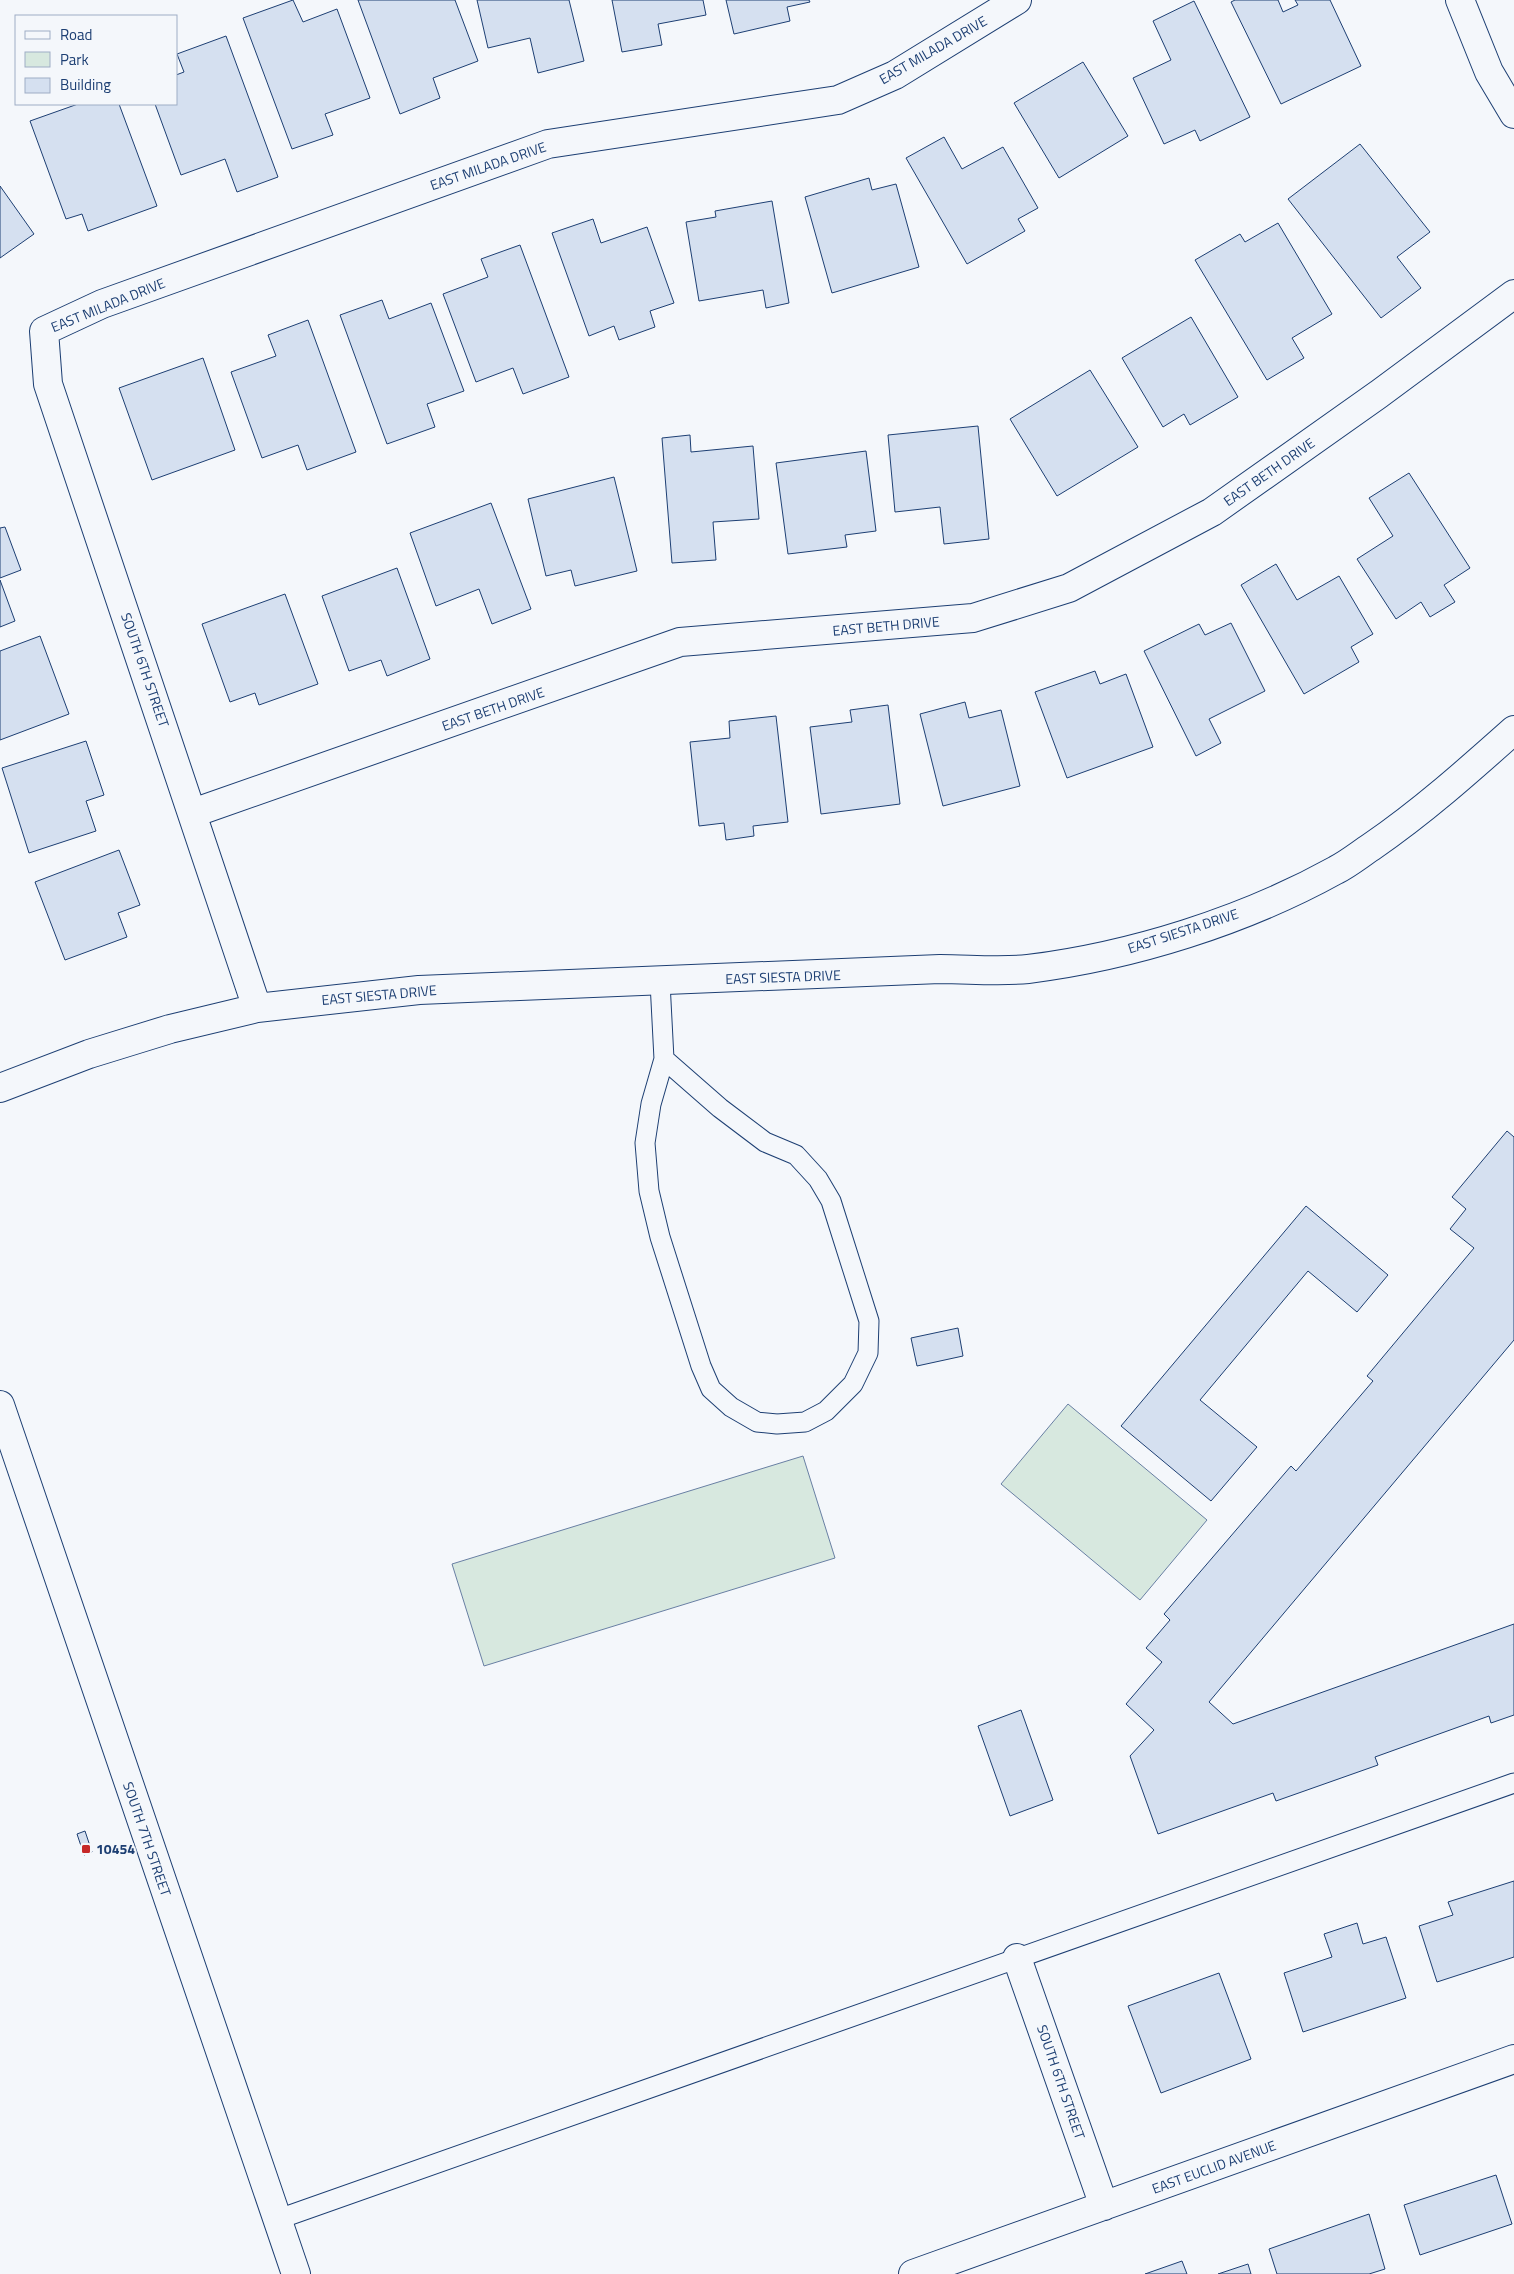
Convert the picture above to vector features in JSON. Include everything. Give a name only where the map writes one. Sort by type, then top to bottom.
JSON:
[{"type":"street","name":"EAST MILADA DRIVE","points":[[44,330],[102,304],[548,144],[838,100],[895,75],[1017,0]]},
{"type":"street","points":[[1460,0],[1489,72],[1514,114]]},
{"type":"street","name":"EAST BETH DRIVE","points":[[194,813],[680,642],[973,618],[1069,588],[1212,512],[1379,394],[1514,294]]},
{"type":"street","name":"SOUTH 6TH STREET","points":[[44,330],[48,384],[194,813],[257,1008]]},
{"type":"street","name":"EAST SIESTA DRIVE","points":[[0,1088],[89,1054],[170,1030],[257,1008],[418,990],[660,982],[940,969],[1026,969],[1109,955],[1199,929],[1272,900],[1337,870],[1404,824],[1452,785],[1514,730]]},
{"type":"street","name":"SOUTH 7TH STREET","points":[[0,1404],[276,2220],[296,2274]]},
{"type":"street","name":"SOUTH 6TH STREET","points":[[1017,1958],[1104,2206]]},
{"type":"street","name":"EAST EUCLID AVENUE","points":[[913,2274],[1514,2059]]},
{"type":"lane","points":[[660,982],[664,1059],[651,1104],[645,1143],[649,1190],[660,1237],[701,1366],[711,1389],[731,1406],[757,1422],[777,1424],[805,1422],[826,1411],[853,1384],[868,1353],[869,1321],[831,1201],[818,1179],[796,1154],[765,1142],[720,1108],[664,1059]]},
{"type":"lane","points":[[276,2220],[1514,1783]]},
{"type":"green space","points":[[1068,1404],[1207,1520],[1140,1600],[1001,1484]]},
{"type":"green space","points":[[803,1456],[835,1558],[484,1666],[452,1564]]},
{"type":"building","points":[[293,0],[303,22],[337,9],[370,98],[325,114],[333,135],[292,149],[243,18]]},
{"type":"building","points":[[358,0],[455,0],[478,61],[433,78],[440,98],[400,114]]},
{"type":"building","points":[[477,0],[569,0],[584,61],[538,73],[530,38],[488,48]]},
{"type":"building","points":[[612,0],[703,0],[706,15],[658,24],[662,45],[622,52]]},
{"type":"building","points":[[726,0],[809,0],[810,2],[787,7],[790,21],[734,34]]},
{"type":"building","points":[[1235,0],[1278,0],[1283,12],[1298,5],[1295,0],[1330,0],[1361,66],[1281,104],[1231,2]]},
{"type":"building","points":[[1194,1],[1250,117],[1200,141],[1195,130],[1164,144],[1133,78],[1171,60],[1153,21]]},
{"type":"building","points":[[226,36],[278,177],[237,192],[225,159],[181,175],[155,105],[178,105],[178,74],[184,72],[178,54]]},
{"type":"building","points":[[1083,62],[1128,136],[1059,178],[1014,103]]},
{"type":"building","points":[[75,105],[119,105],[157,206],[88,231],[82,214],[66,219],[30,121]]},
{"type":"building","points":[[944,137],[962,169],[1003,147],[1038,208],[1018,219],[1025,231],[967,264],[906,158]]},
{"type":"building","points":[[1360,144],[1430,232],[1397,257],[1421,288],[1381,318],[1288,199]]},
{"type":"building","points":[[869,178],[872,190],[896,184],[919,267],[832,293],[805,197]]},
{"type":"building","points":[[0,186],[34,234],[0,258]]},
{"type":"building","points":[[772,201],[789,303],[766,308],[763,290],[699,301],[686,222],[716,217],[715,211]]},
{"type":"building","points":[[593,219],[601,243],[647,227],[674,303],[650,311],[655,327],[619,340],[614,326],[589,336],[552,233]]},
{"type":"building","points":[[1278,223],[1332,314],[1292,338],[1304,358],[1267,380],[1195,260],[1240,234],[1245,242]]},
{"type":"building","points":[[520,245],[569,377],[523,394],[513,368],[476,382],[443,294],[488,277],[481,259]]},
{"type":"building","points":[[382,300],[389,319],[431,303],[464,391],[427,404],[435,427],[387,444],[340,315]]},
{"type":"building","points":[[1191,317],[1238,397],[1190,425],[1184,414],[1163,427],[1122,358]]},
{"type":"building","points":[[308,320],[356,452],[307,470],[298,445],[262,458],[231,372],[276,356],[268,335]]},
{"type":"building","points":[[203,358],[235,450],[152,480],[119,388]]},
{"type":"building","points":[[1090,370],[1138,447],[1057,496],[1010,419]]},
{"type":"building","points":[[978,426],[989,539],[944,544],[940,507],[895,512],[888,435]]},
{"type":"building","points":[[690,435],[691,452],[753,446],[759,519],[713,522],[716,560],[672,563],[662,438]]},
{"type":"building","points":[[866,451],[876,531],[845,535],[847,547],[788,554],[776,463]]},
{"type":"building","points":[[1409,473],[1470,568],[1444,585],[1455,602],[1430,617],[1421,602],[1396,619],[1357,559],[1393,536],[1369,498]]},
{"type":"building","points":[[614,477],[637,571],[575,586],[571,570],[546,576],[528,499]]},
{"type":"building","points":[[491,503],[531,609],[492,624],[479,589],[436,606],[410,533]]},
{"type":"building","points":[[5,527],[21,570],[0,578],[0,528]]},
{"type":"building","points":[[1276,564],[1297,600],[1339,576],[1373,634],[1351,647],[1359,662],[1304,694],[1241,585]]},
{"type":"building","points":[[397,568],[430,659],[387,676],[381,660],[349,671],[322,596]]},
{"type":"building","points":[[0,580],[15,621],[0,627]]},
{"type":"building","points":[[285,594],[318,684],[259,705],[255,693],[230,702],[202,624]]},
{"type":"building","points":[[1231,623],[1265,691],[1209,719],[1221,743],[1196,756],[1144,651],[1199,624],[1205,635]]},
{"type":"building","points":[[40,636],[69,714],[0,740],[0,651]]},
{"type":"building","points":[[1095,671],[1100,684],[1126,674],[1153,747],[1067,778],[1035,692]]},
{"type":"building","points":[[965,702],[969,718],[1001,710],[1020,786],[943,806],[920,714]]},
{"type":"building","points":[[888,705],[900,804],[821,814],[810,727],[852,722],[850,710]]},
{"type":"building","points":[[776,716],[788,822],[753,826],[754,836],[726,840],[724,823],[699,826],[690,742],[730,738],[729,721]]},
{"type":"building","points":[[86,741],[104,795],[86,801],[96,831],[29,853],[2,768]]},
{"type":"building","points":[[119,850],[140,905],[118,913],[127,937],[65,960],[35,882]]},
{"type":"building","points":[[1507,1131],[1514,1137],[1514,1340],[1209,1702],[1233,1724],[1514,1624],[1514,1715],[1491,1723],[1489,1716],[1375,1757],[1378,1765],[1276,1801],[1273,1793],[1158,1834],[1130,1756],[1154,1730],[1126,1704],[1162,1662],[1146,1648],[1170,1620],[1164,1614],[1291,1466],[1296,1471],[1373,1381],[1367,1376],[1474,1248],[1450,1229],[1466,1209],[1452,1197]]},
{"type":"building","points":[[1306,1206],[1388,1275],[1357,1312],[1308,1271],[1200,1400],[1257,1447],[1211,1501],[1121,1426]]},
{"type":"building","points":[[958,1328],[963,1356],[917,1366],[911,1338]]},
{"type":"building","points":[[1021,1710],[1053,1800],[1010,1816],[978,1726]]},
{"type":"building","points":[[85,1831],[92,1852],[84,1855],[77,1834]]},
{"type":"building","points":[[1514,1881],[1514,1957],[1437,1982],[1419,1926],[1453,1915],[1448,1902]]},
{"type":"building","points":[[1357,1923],[1363,1944],[1386,1937],[1406,1998],[1303,2032],[1284,1973],[1332,1957],[1324,1934]]},
{"type":"building","points":[[1219,1973],[1251,2059],[1161,2093],[1128,2006]]},
{"type":"building","points":[[1496,2175],[1512,2224],[1420,2255],[1404,2205]]},
{"type":"building","points":[[1369,2214],[1385,2269],[1369,2274],[1277,2274],[1269,2249]]},
{"type":"building","points":[[1182,2261],[1187,2274],[1145,2274]]},
{"type":"building","points":[[1248,2264],[1251,2274],[1218,2274]]},
{"type":"place","name":"10454","points":[[86,1849]]}]
